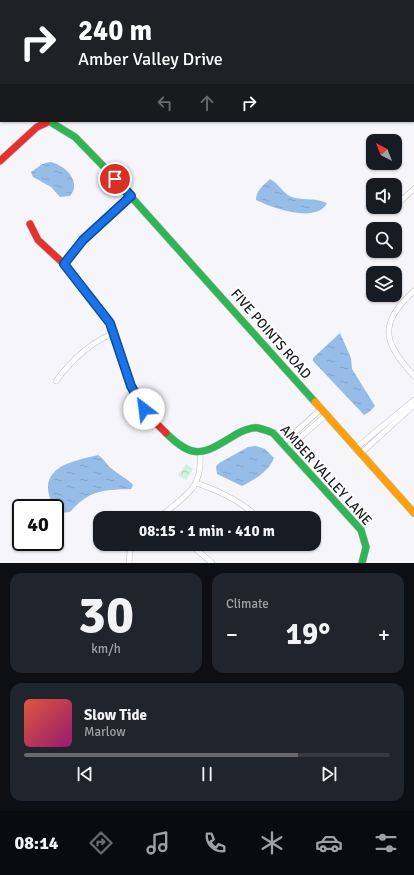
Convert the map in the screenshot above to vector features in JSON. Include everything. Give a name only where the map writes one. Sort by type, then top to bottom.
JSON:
[{"type":"street","points":[[7,155],[36,122]]},
{"type":"street","points":[[0,161],[37,127],[49,122],[75,137],[109,172]]},
{"type":"street","points":[[63,122],[89,145],[109,172]]},
{"type":"street","name":"FIVE POINTS ROAD","points":[[109,172],[414,514]]},
{"type":"street","points":[[402,201],[414,190]]},
{"type":"street","points":[[64,264],[83,240],[131,196]]},
{"type":"street","points":[[30,224],[38,240],[64,264],[104,314],[114,333],[131,386],[144,409],[153,421],[180,446],[191,451],[200,452],[201,472],[196,483],[167,511]]},
{"type":"street","points":[[414,291],[397,307],[391,318],[389,332],[391,346],[394,353],[414,376]]},
{"type":"street","points":[[56,381],[64,371],[94,343],[114,333]]},
{"type":"street","points":[[358,452],[414,400]]},
{"type":"street","points":[[358,452],[414,405]]},
{"type":"street","points":[[286,445],[323,413]]},
{"type":"street","name":"AMBER VALLEY LANE","points":[[200,452],[212,449],[243,431],[252,428],[269,431],[286,445],[359,528],[365,538],[366,547],[362,563]]},
{"type":"street","points":[[196,483],[227,495],[250,511]]},
{"type":"street","points":[[198,551],[212,563]]},
{"type":"green space","points":[[186,464],[193,469],[186,480],[178,475]]},
{"type":"water","points":[[51,162],[62,167],[71,175],[74,185],[70,196],[60,197],[51,187],[33,177],[31,172],[42,164]]},
{"type":"water","points":[[270,179],[291,197],[319,200],[327,203],[322,209],[314,213],[304,213],[283,210],[256,200],[262,186]]},
{"type":"water","points":[[340,333],[351,358],[352,369],[375,406],[364,415],[313,361],[313,358]]},
{"type":"water","points":[[256,446],[265,449],[274,458],[269,467],[256,478],[242,486],[217,474],[216,467],[219,463],[248,447]]},
{"type":"water","points":[[98,455],[112,469],[126,478],[133,485],[131,489],[104,491],[90,495],[70,512],[64,513],[64,499],[50,499],[49,496],[49,481],[58,469],[74,461]]},
{"type":"traffic: fast","points":[[52,123],[75,137],[109,172],[315,402]]},
{"type":"traffic: fast","points":[[166,433],[184,448],[199,452],[215,447],[249,429],[258,428],[273,433],[361,530],[366,547],[362,563]]},
{"type":"traffic: slow","points":[[315,402],[414,513]]},
{"type":"traffic: jam","points":[[0,161],[37,127],[46,123]]},
{"type":"traffic: jam","points":[[30,224],[38,240],[64,264],[107,318],[114,333],[128,379],[138,400],[151,418],[166,433]]},
{"type":"route","points":[[115,179],[131,196],[83,240],[64,264],[80,287],[110,323],[131,386],[144,409]]}]
